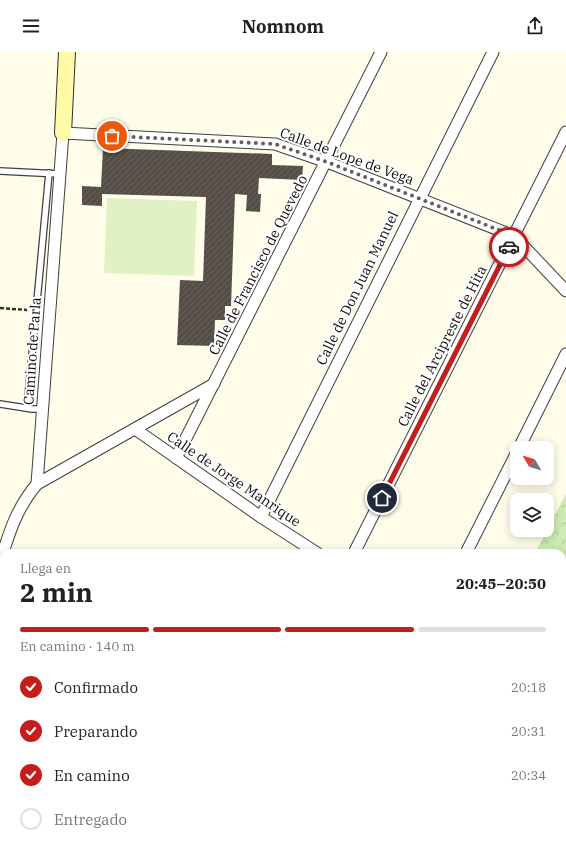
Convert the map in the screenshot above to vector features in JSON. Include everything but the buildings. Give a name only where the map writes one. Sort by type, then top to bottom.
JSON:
[{"type":"street","points":[[63,133],[67,52]]},
{"type":"street","name":"Calle de Francisco de Quevedo","points":[[176,458],[382,52]]},
{"type":"street","name":"Calle de Don Juan Manuel","points":[[260,517],[493,52]]},
{"type":"street","name":"Calle del Arcipreste de Hita","points":[[356,549],[566,132]]},
{"type":"street","name":"Calle de Lope de Vega","points":[[63,133],[275,144],[327,162],[514,236],[565,289]]},
{"type":"street","name":"Camino de Parla","points":[[37,484],[55,174],[63,133]]},
{"type":"street","points":[[522,441],[566,354]]},
{"type":"street","points":[[4,549],[12,524],[20,506],[37,484],[214,384]]},
{"type":"street","name":"Calle de Jorge Manrique","points":[[135,429],[260,517],[311,549]]},
{"type":"street","points":[[468,549],[510,466]]},
{"type":"lane","points":[[0,171],[55,174],[36,311],[28,408]]},
{"type":"lane","points":[[0,404],[42,409]]},
{"type":"path","points":[[0,308],[36,311]]},
{"type":"green space","points":[[107,198],[197,201],[194,276],[104,273]]},
{"type":"green space","points":[[566,494],[566,549],[537,549],[543,537],[554,537],[554,517]]},
{"type":"way so far","points":[[112,136],[275,144],[327,162],[514,236],[509,247]]},
{"type":"route","points":[[382,498],[509,247]]}]
